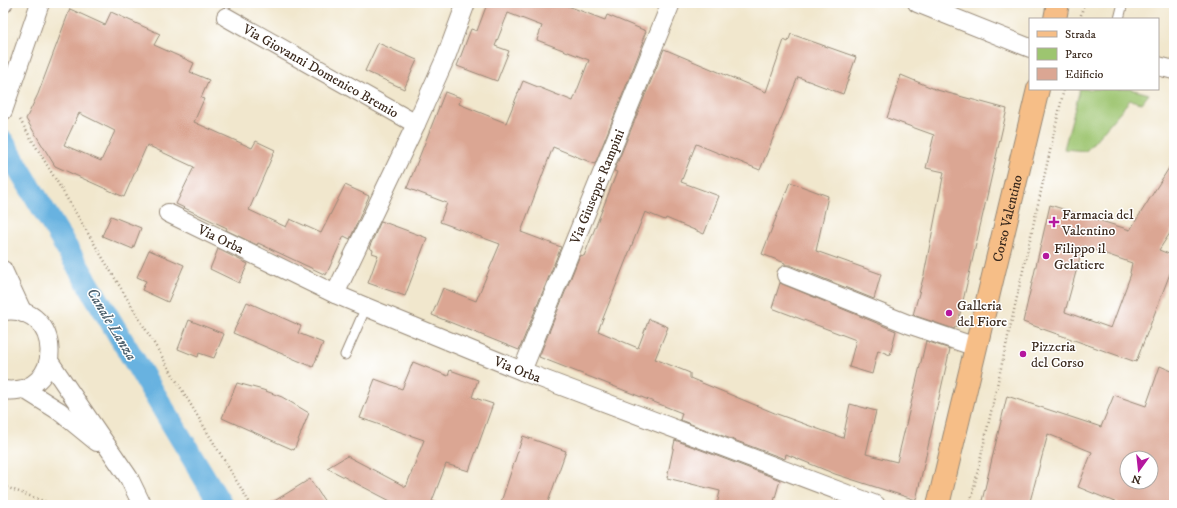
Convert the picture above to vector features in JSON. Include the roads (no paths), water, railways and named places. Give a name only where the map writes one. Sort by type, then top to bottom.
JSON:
[{"type":"main road","points":[[1055,18],[1058,3]]},
{"type":"main road","name":"Corso Valentino","points":[[938,505],[1038,90]]},
{"type":"street","points":[[4,106],[40,3]]},
{"type":"street","name":"Via Giovanni Domenico Bremio","points":[[335,294],[416,124],[446,57],[466,3]]},
{"type":"street","name":"Via Giuseppe Rampini","points":[[522,371],[671,3]]},
{"type":"street","points":[[917,3],[1029,48]]},
{"type":"street","name":"Via Giovanni Domenico Bremio","points":[[226,17],[416,124]]},
{"type":"street","points":[[1159,66],[1174,70]]},
{"type":"street","name":"Via Orba","points":[[168,213],[335,294],[366,307],[522,371],[876,505]]},
{"type":"street","points":[[3,270],[23,313]]},
{"type":"street","points":[[786,274],[908,324],[976,347]]},
{"type":"street","points":[[3,311],[10,310],[23,313],[34,318],[42,327],[48,338],[50,349],[49,361],[44,373],[35,383],[24,389],[11,391],[3,390]]},
{"type":"street","points":[[49,361],[130,478],[142,505]]},
{"type":"street","points":[[24,389],[59,411],[112,453]]},
{"type":"lane","points":[[1119,18],[1123,3]]},
{"type":"lane","points":[[345,355],[366,307]]},
{"type":"waterway","name":"Canale Lanza","points":[[3,142],[221,505]]},
{"type":"place","name":"Farmacia del Valentino","points":[[1054,222]]},
{"type":"place","name":"Filippo il Gelatiere","points":[[1046,256]]},
{"type":"place","name":"Galleria del Fiore","points":[[949,313]]},
{"type":"place","name":"Pizzeria del Corso","points":[[1023,354]]}]
